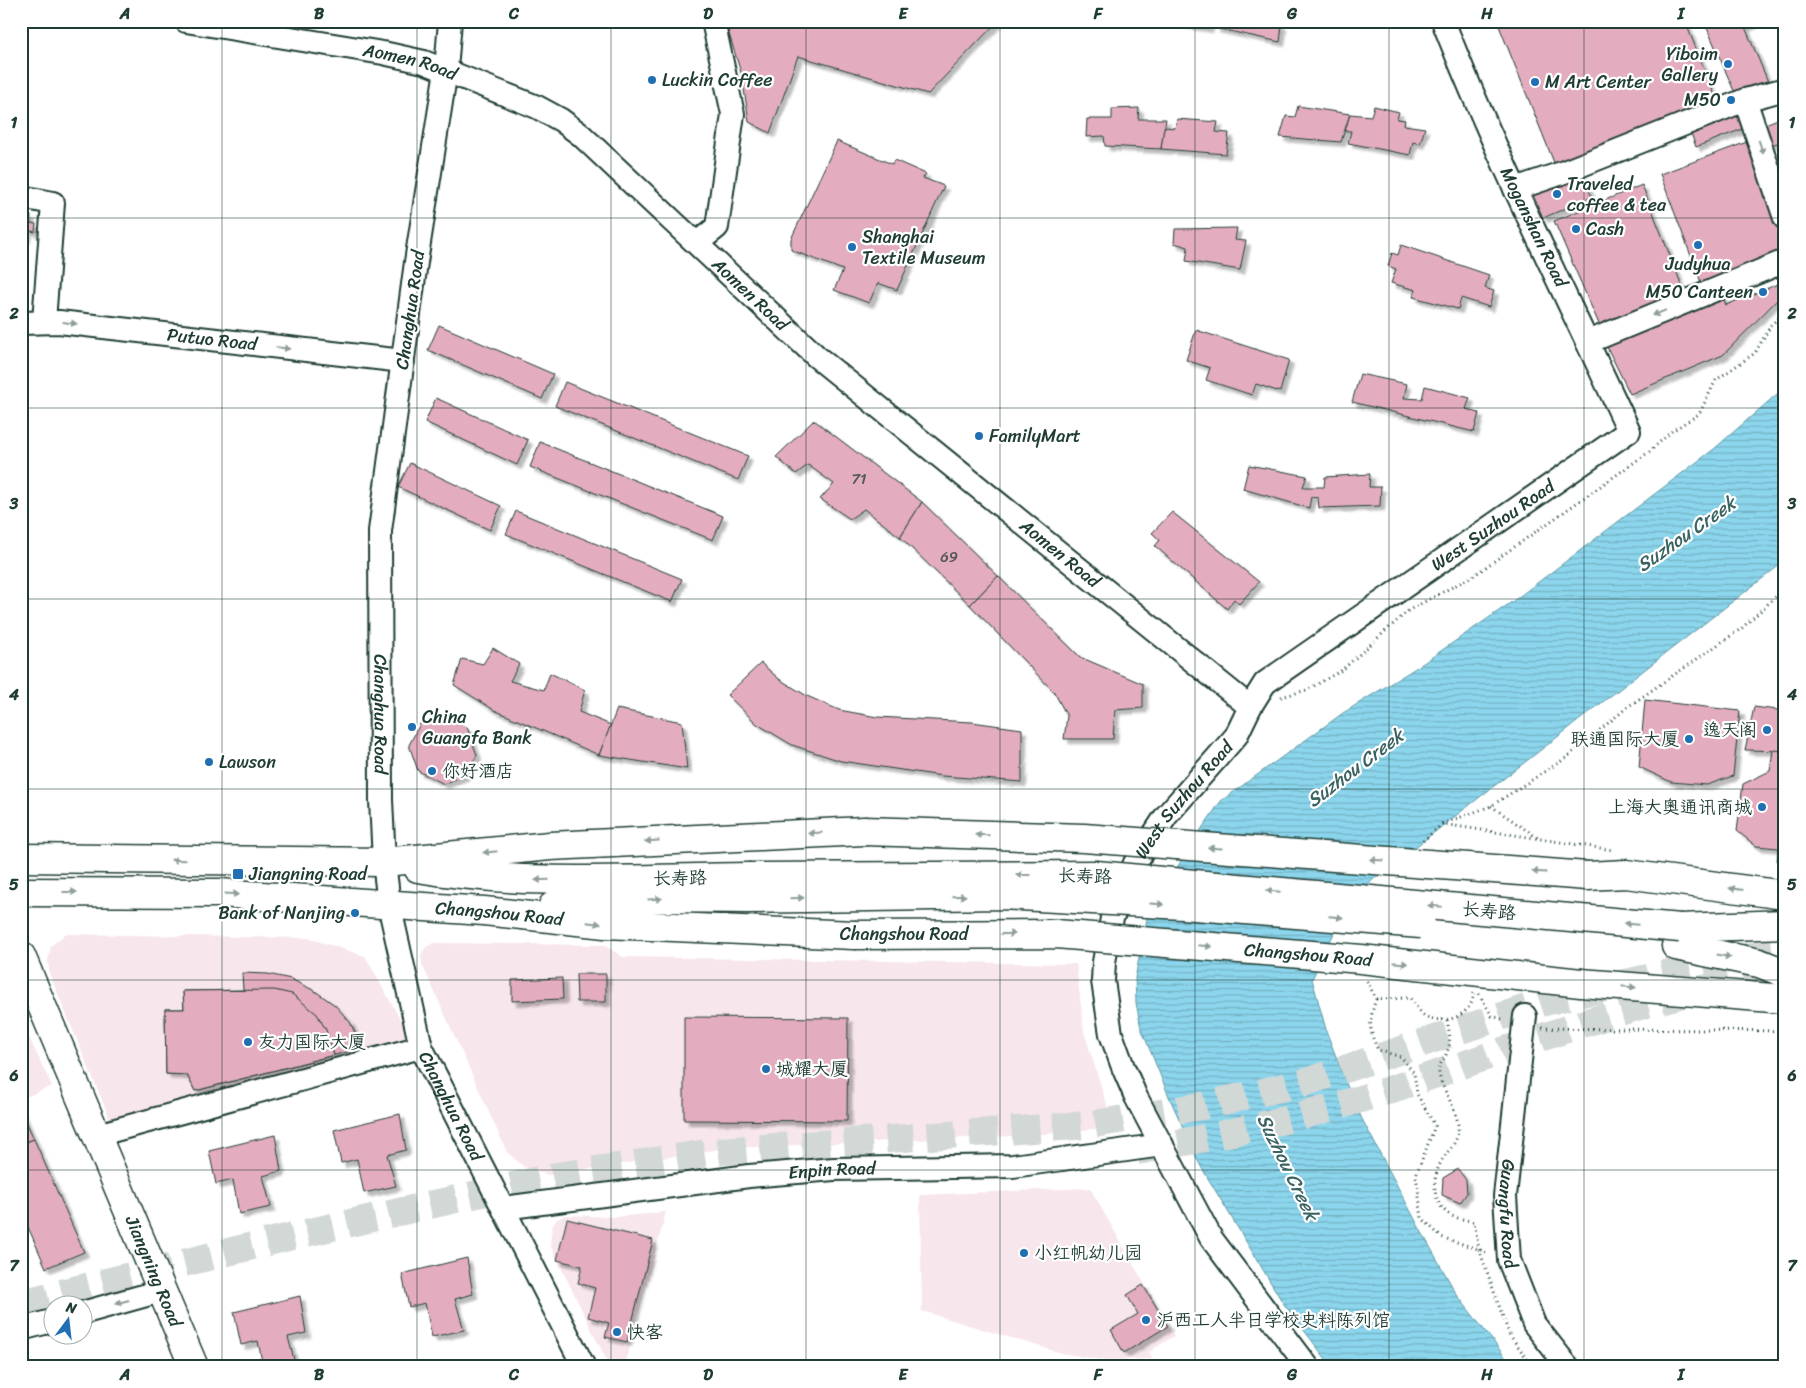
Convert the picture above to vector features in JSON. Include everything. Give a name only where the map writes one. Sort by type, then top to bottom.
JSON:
[{"type":"main road","points":[[21,858],[384,862],[550,846],[864,831],[1084,838],[1587,876],[1626,874],[1785,895]]},
{"type":"main road","name":"长寿路","points":[[384,862],[456,875],[521,880],[1000,895],[1678,937],[1785,924]]},
{"type":"main road","name":"长寿路","points":[[484,911],[658,898],[748,888]]},
{"type":"main road","name":"Changshou Road","points":[[21,892],[219,893],[484,911],[605,924],[854,935],[1056,934],[1361,959],[1581,983],[1785,999]]},
{"type":"main road","name":"长寿路","points":[[1678,937],[1759,963],[1785,974]]},
{"type":"main road","name":"Jiangning Road","points":[[21,956],[194,1367]]},
{"type":"street","name":"Aomen Road","points":[[186,21],[383,53],[424,62],[537,107],[561,120],[581,136],[697,243],[817,357],[1250,706]]},
{"type":"street","name":"Changhua Road","points":[[450,21],[446,70],[384,488],[380,531],[381,800],[388,904],[421,1047],[584,1367]]},
{"type":"street","points":[[697,243],[717,227],[733,114],[713,21]]},
{"type":"street","name":"Moganshan Road","points":[[1443,21],[1475,102],[1629,431]]},
{"type":"street","points":[[1515,189],[1559,174],[1746,100],[1785,90]]},
{"type":"street","points":[[1746,100],[1785,218]]},
{"type":"street","points":[[21,197],[53,204],[44,321]]},
{"type":"street","points":[[1588,342],[1785,262]]},
{"type":"street","name":"Putuo Road","points":[[21,323],[44,321],[403,362]]},
{"type":"street","name":"West Suzhou Road","points":[[1308,1367],[1211,1238],[1136,1097],[1111,1034],[1103,981],[1107,939],[1112,918],[1125,884],[1149,839],[1166,816],[1230,744],[1239,730],[1257,692],[1275,674],[1629,431]]},
{"type":"street","name":"Guangfu Road","points":[[1525,1020],[1505,1196],[1509,1260],[1534,1324],[1568,1367]]},
{"type":"street","points":[[97,1135],[421,1047]]},
{"type":"street","name":"Enpin Road","points":[[503,1208],[749,1176],[834,1169],[1013,1166],[1162,1145]]},
{"type":"street","points":[[92,1310],[161,1291]]},
{"type":"street","points":[[21,1329],[42,1324]]},
{"type":"path","points":[[1250,706],[1307,690],[1342,670],[1409,610],[1472,576],[1649,452],[1672,431],[1699,414],[1716,380],[1755,353],[1772,325],[1785,312]]},
{"type":"path","points":[[1442,824],[1491,806],[1566,758],[1629,706],[1742,628],[1785,588]]},
{"type":"path","points":[[1491,806],[1539,839]]},
{"type":"path","points":[[1509,1260],[1442,1237],[1422,1218],[1416,1176],[1435,1126],[1417,1094],[1414,1073],[1402,1057],[1378,1050],[1372,1037],[1369,1020],[1376,999],[1410,998],[1424,1016],[1447,1020],[1465,1013],[1473,1001],[1474,986],[1492,1016],[1525,1020],[1533,1027],[1785,1031]]},
{"type":"path","points":[[1447,1020],[1451,1042],[1439,1067],[1442,1083],[1457,1117],[1458,1133],[1453,1146],[1441,1161],[1436,1174],[1434,1180],[1435,1193],[1442,1207],[1452,1216],[1474,1222],[1479,1250],[1509,1334],[1534,1367]]},
{"type":"shaded area","points":[[65,934],[308,938],[365,956],[413,1042],[112,1124],[50,975],[48,961],[51,946]]},
{"type":"shaded area","name":"城耀大厦","points":[[434,943],[604,945],[623,957],[1076,964],[1084,1032],[1114,1127],[1033,1135],[728,1148],[548,1175],[524,1167],[507,1152],[422,964],[421,955],[426,947]]},
{"type":"shaded area","points":[[21,1021],[52,1086],[21,1099]]},
{"type":"shaded area","name":"小红帆幼儿园","points":[[1090,1188],[1174,1336],[1149,1352],[1153,1359],[1102,1360],[1061,1353],[922,1311],[920,1195]]},
{"type":"shaded area","points":[[666,1212],[624,1367],[610,1367],[550,1245],[552,1227],[556,1220],[565,1215],[616,1217]]},
{"type":"water","name":"Suzhou Creek","points":[[1785,387],[1785,561],[1352,896],[1312,979],[1327,1033],[1362,1119],[1457,1295],[1513,1367],[1332,1367],[1283,1303],[1200,1165],[1141,1028],[1136,1003],[1135,978],[1148,914],[1221,801],[1343,713],[1422,664],[1516,599],[1714,449]]},
{"type":"building","points":[[725,21],[998,21],[928,94],[798,56],[770,133],[749,122],[742,76]]},
{"type":"building","points":[[1161,21],[1209,21],[1209,28]]},
{"type":"building","points":[[1216,21],[1273,21],[1282,25],[1280,42],[1215,28]]},
{"type":"building","points":[[1497,21],[1685,21],[1719,106],[1557,170]]},
{"type":"building","points":[[1704,21],[1759,21],[1745,27],[1769,84],[1737,98]]},
{"type":"building","points":[[1298,106],[1350,114],[1341,142],[1280,137],[1286,116],[1295,117]]},
{"type":"building","points":[[1374,106],[1399,112],[1397,119],[1405,120],[1404,125],[1425,128],[1420,144],[1413,142],[1410,155],[1348,143],[1351,131],[1345,131],[1350,114],[1371,116]]},
{"type":"building","points":[[1139,108],[1138,119],[1166,119],[1161,149],[1105,146],[1104,136],[1086,137],[1087,119],[1112,119],[1112,109]]},
{"type":"building","points":[[1737,109],[1745,128],[1696,147],[1689,128]]},
{"type":"building","points":[[1785,116],[1785,140],[1772,145],[1763,125]]},
{"type":"building","points":[[1177,119],[1218,122],[1216,132],[1229,133],[1226,154],[1161,149],[1164,127],[1175,128]]},
{"type":"building","points":[[837,141],[892,164],[894,160],[926,174],[923,178],[944,186],[897,290],[878,283],[869,303],[834,290],[843,270],[791,250],[791,239]]},
{"type":"building","points":[[1747,142],[1785,244],[1785,255],[1702,285],[1660,174]]},
{"type":"building","points":[[1580,170],[1592,197],[1543,218],[1531,190]]},
{"type":"building","points":[[1642,185],[1686,296],[1602,331],[1554,221]]},
{"type":"building","points":[[21,214],[31,216],[30,223],[36,224],[35,232],[27,230],[25,239],[21,239]]},
{"type":"building","points":[[1237,228],[1235,240],[1246,241],[1240,270],[1186,261],[1188,247],[1174,243],[1175,229]]},
{"type":"building","points":[[1401,245],[1489,275],[1485,288],[1494,291],[1489,307],[1461,298],[1458,309],[1413,297],[1416,290],[1391,283],[1396,269],[1388,266],[1392,253],[1398,255]]},
{"type":"building","points":[[1783,282],[1785,292],[1723,355],[1630,394],[1604,341],[1721,293],[1726,305]]},
{"type":"building","points":[[439,325],[553,374],[542,399],[428,350]]},
{"type":"building","points":[[1196,330],[1289,360],[1280,392],[1256,384],[1252,395],[1206,380],[1210,368],[1186,360]]},
{"type":"building","points":[[1360,374],[1407,384],[1404,398],[1422,399],[1425,386],[1470,398],[1466,409],[1479,413],[1474,432],[1352,402]]},
{"type":"building","points":[[565,382],[748,456],[738,480],[555,406]]},
{"type":"building","points":[[436,398],[528,440],[517,465],[425,422]]},
{"type":"building","points":[[814,420],[922,502],[900,537],[864,509],[850,519],[820,499],[834,484],[808,465],[796,474],[776,457]]},
{"type":"building","points":[[540,442],[723,516],[713,540],[530,467]]},
{"type":"building","points":[[410,463],[501,506],[490,530],[398,487]]},
{"type":"building","points":[[1249,465],[1307,476],[1303,487],[1324,487],[1325,477],[1370,474],[1369,487],[1381,487],[1380,506],[1319,508],[1318,498],[1311,497],[1309,508],[1243,489]]},
{"type":"building","points":[[922,502],[998,576],[970,605],[900,537]]},
{"type":"building","points":[[516,511],[682,579],[672,602],[506,534]]},
{"type":"building","points":[[1172,512],[1259,582],[1239,604],[1234,599],[1227,609],[1155,546],[1160,540],[1152,533]]},
{"type":"building","points":[[998,576],[1080,657],[1143,684],[1143,708],[1115,710],[1113,739],[1064,739],[1067,716],[1054,692],[970,605]]},
{"type":"building","points":[[493,648],[519,664],[510,681],[544,690],[550,673],[585,690],[579,712],[611,725],[599,755],[494,710],[454,685],[462,659],[483,664]]},
{"type":"building","points":[[761,663],[779,679],[807,696],[839,710],[877,717],[972,722],[1022,729],[1022,782],[942,776],[841,761],[792,745],[757,724],[727,695]]},
{"type":"building","name":"联通国际大厦","points":[[1645,700],[1740,711],[1733,776],[1707,785],[1671,782],[1639,767]]},
{"type":"building","name":"逸天阁","points":[[1754,707],[1785,711],[1785,751],[1745,750]]},
{"type":"building","points":[[617,709],[682,722],[687,769],[599,755]]},
{"type":"building","points":[[445,719],[467,727],[477,755],[467,774],[444,784],[418,771],[409,745],[420,724]]},
{"type":"building","name":"上海大奥通讯商城","points":[[1773,750],[1785,751],[1785,863],[1777,862],[1778,848],[1756,846],[1737,831],[1743,784],[1770,771]]},
{"type":"building","name":"友力国际大厦","points":[[242,973],[268,974],[291,979],[315,991],[335,1005],[350,1022],[362,1048],[195,1091],[187,1075],[166,1074],[165,1009],[184,1009],[183,991],[243,990]]},
{"type":"building","points":[[576,974],[606,974],[606,1002],[577,1002]]},
{"type":"building","points":[[562,978],[563,999],[512,1001],[512,980]]},
{"type":"building","name":"友力国际大厦","points":[[274,990],[292,994],[317,1014],[326,1030],[334,1055],[195,1091],[187,1075],[166,1074],[165,1009],[184,1009],[183,991]]},
{"type":"building","name":"城耀大厦","points":[[684,1017],[848,1018],[847,1121],[684,1120]]},
{"type":"building","points":[[21,1110],[34,1139],[21,1144]]},
{"type":"building","points":[[400,1114],[406,1150],[387,1155],[396,1186],[364,1193],[357,1159],[341,1163],[334,1130]]},
{"type":"building","points":[[275,1135],[281,1171],[263,1176],[271,1207],[239,1214],[233,1180],[216,1184],[209,1151]]},
{"type":"building","points":[[34,1139],[84,1252],[46,1268],[21,1211],[21,1144]]},
{"type":"building","points":[[1458,1169],[1466,1180],[1467,1193],[1460,1203],[1442,1195],[1443,1178]]},
{"type":"building","points":[[567,1219],[653,1240],[627,1342],[605,1337],[609,1323],[588,1317],[595,1288],[578,1283],[582,1266],[557,1260]]},
{"type":"building","points":[[467,1258],[473,1294],[455,1299],[464,1330],[432,1337],[425,1303],[409,1307],[402,1274]]},
{"type":"building","name":"沪西工人半日学校史料陈列馆","points":[[1143,1285],[1168,1326],[1124,1353],[1111,1330],[1138,1314],[1127,1295]]},
{"type":"building","points":[[300,1296],[306,1333],[288,1337],[296,1367],[263,1367],[258,1341],[241,1345],[234,1312]]},
{"type":"tunnel","points":[[21,1303],[293,1236],[557,1176],[722,1151],[1088,1125],[1202,1106],[1306,1082],[1544,1002],[1733,958],[1785,952]]},
{"type":"tunnel","points":[[1137,1151],[1244,1130],[1315,1112],[1384,1092],[1554,1033],[1645,1004],[1738,981],[1785,973]]},
{"type":"place","name":"Yiboim Gallery","points":[[1728,64]]},
{"type":"place","name":"Luckin Coffee","points":[[652,80]]},
{"type":"place","name":"M Art Center","points":[[1535,82]]},
{"type":"place","name":"M50","points":[[1731,100]]},
{"type":"place","name":"Traveled coffee & tea","points":[[1557,194]]},
{"type":"place","name":"Cash","points":[[1576,229]]},
{"type":"place","name":"Judyhua","points":[[1698,245]]},
{"type":"place","name":"Shanghai Textile Museum","points":[[852,247]]},
{"type":"place","name":"M50 Canteen","points":[[1763,292]]},
{"type":"place","name":"FamilyMart","points":[[979,436]]},
{"type":"place","name":"China Guangfa Bank","points":[[412,727]]},
{"type":"place","name":"逸天阁","points":[[1767,730]]},
{"type":"place","name":"联通国际大厦","points":[[1689,739]]},
{"type":"place","name":"Lawson","points":[[209,762]]},
{"type":"place","name":"你好酒店","points":[[432,771]]},
{"type":"place","name":"上海大奥通讯商城","points":[[1762,807]]},
{"type":"place","name":"Jiangning Road","points":[[238,874]]},
{"type":"place","name":"Bank of Nanjing","points":[[355,913]]},
{"type":"place","name":"友力国际大厦","points":[[248,1042]]},
{"type":"place","name":"城耀大厦","points":[[766,1069]]},
{"type":"place","name":"小红帆幼儿园","points":[[1024,1253]]},
{"type":"place","name":"沪西工人半日学校史料陈列馆","points":[[1146,1320]]},
{"type":"place","name":"快客","points":[[617,1332]]}]
